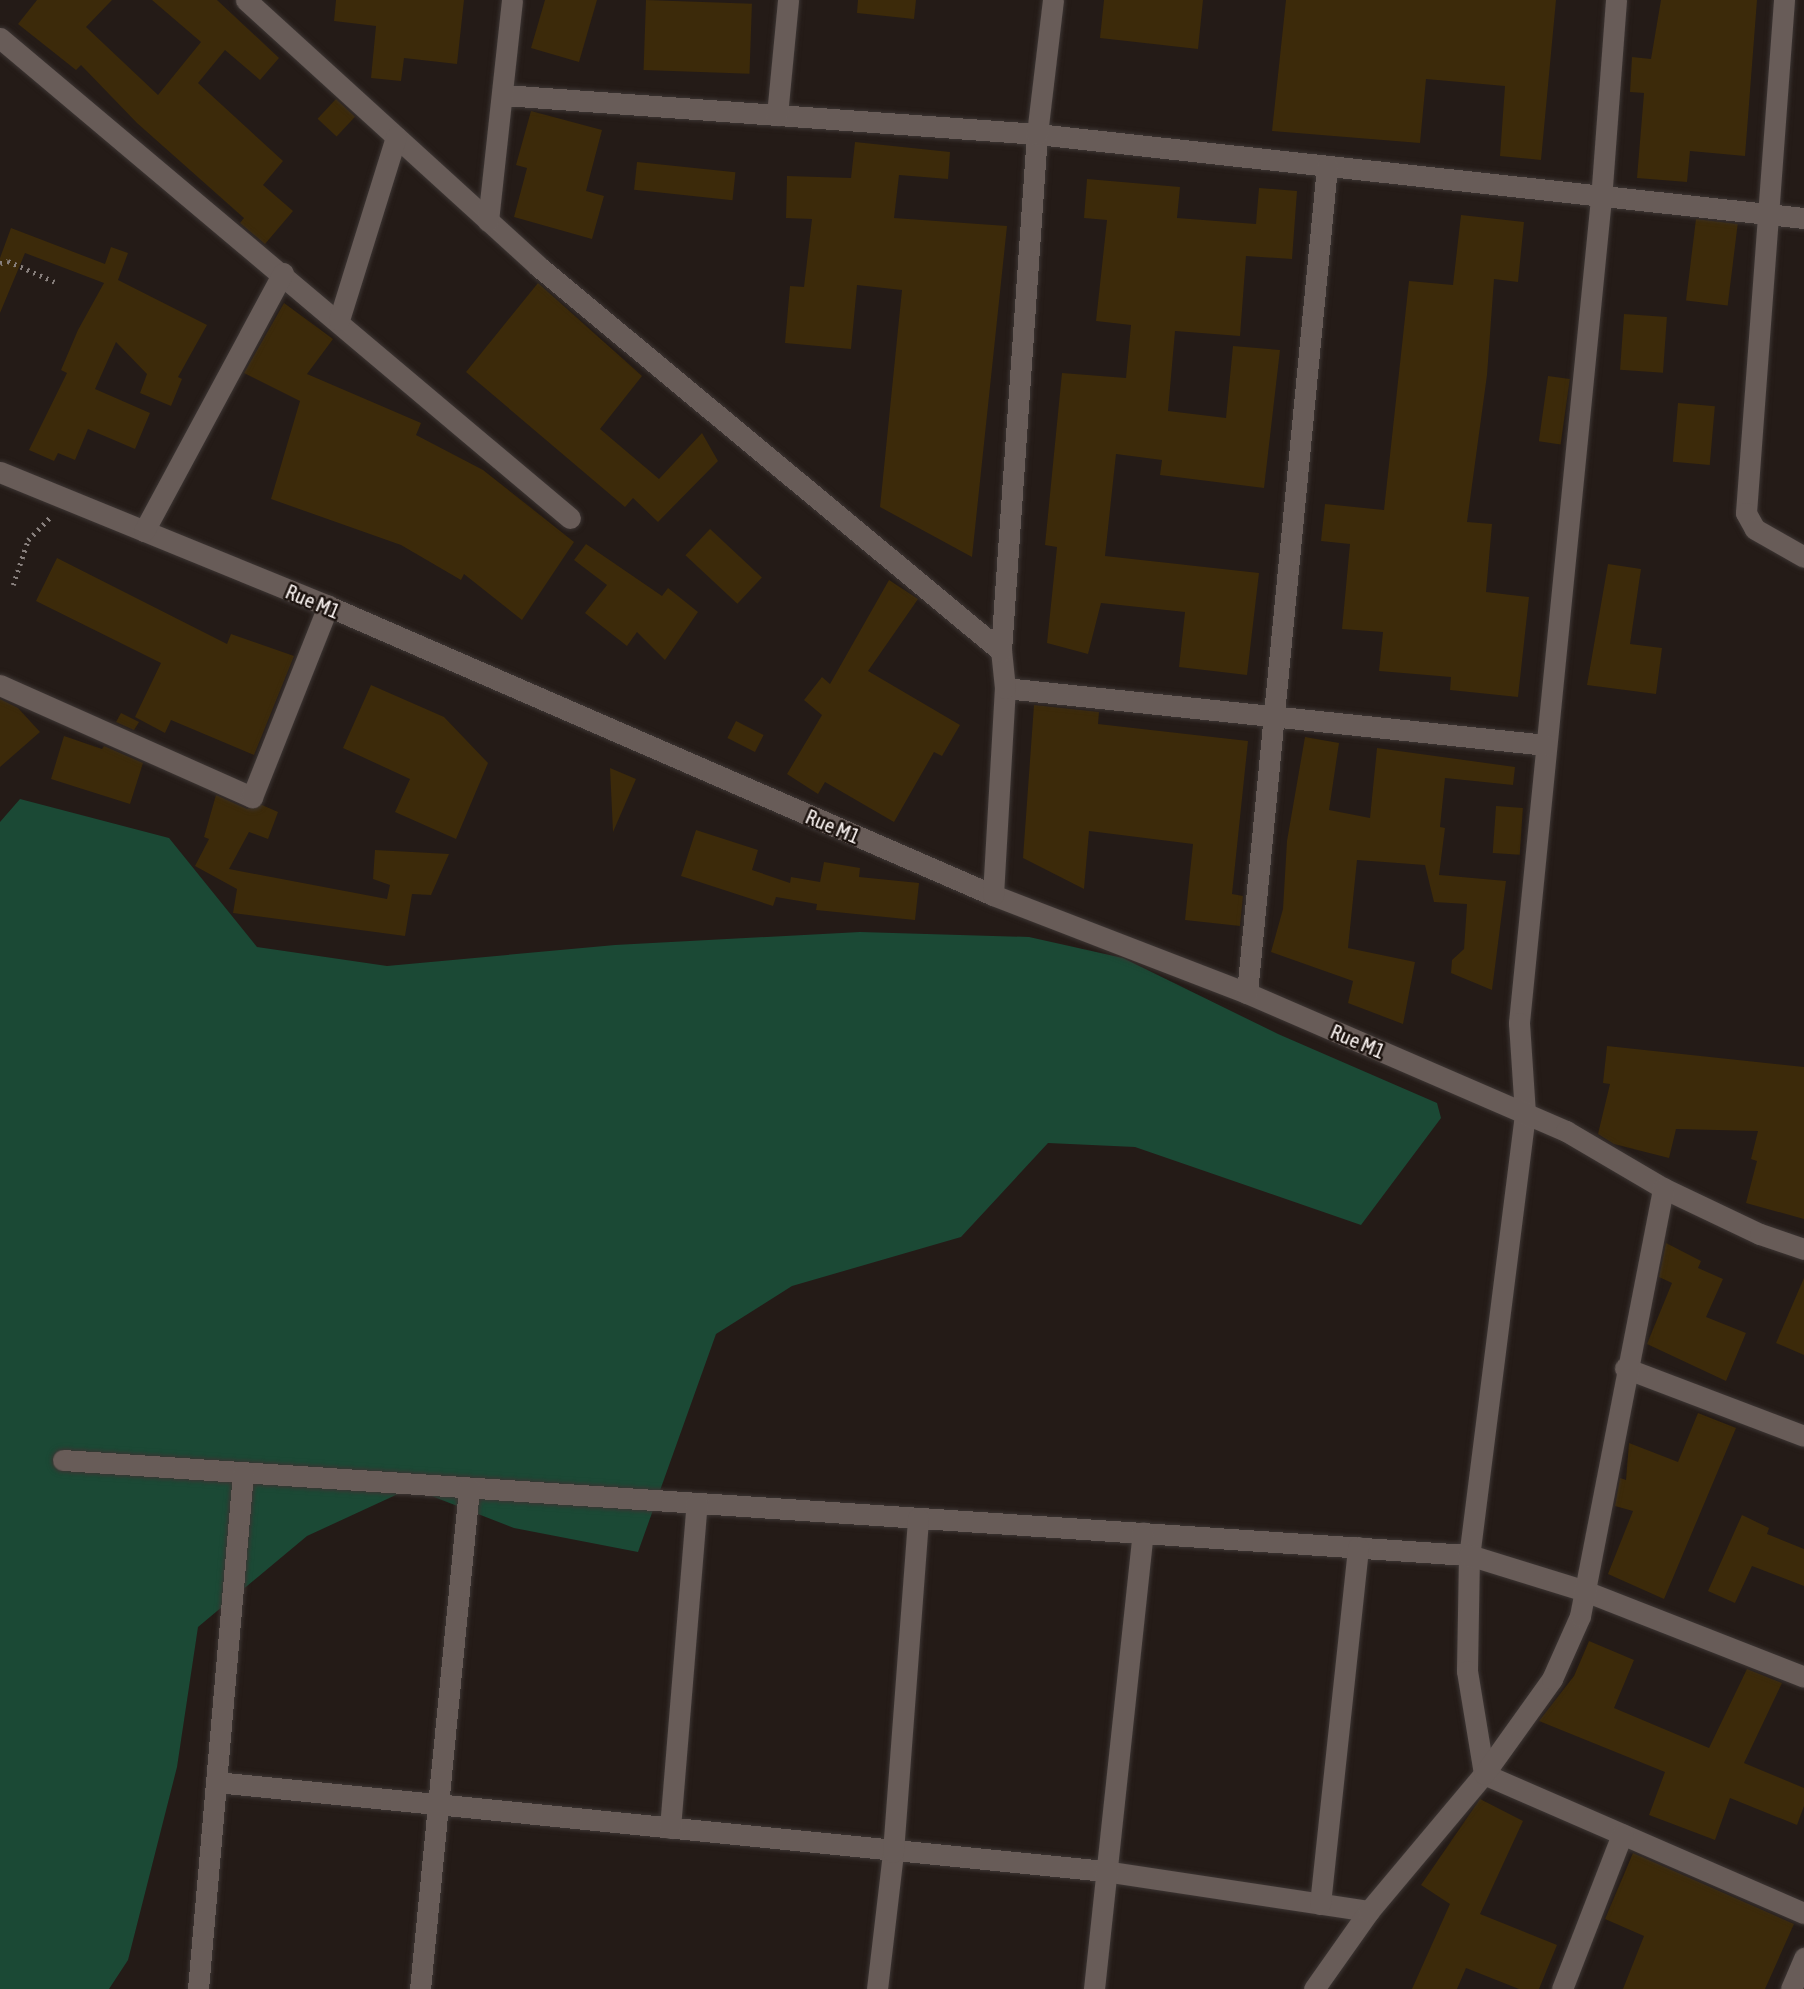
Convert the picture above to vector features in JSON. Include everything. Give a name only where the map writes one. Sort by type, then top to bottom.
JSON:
[{"type":"street","points":[[246,0],[488,221],[1001,651]]},
{"type":"street","points":[[488,221],[504,95],[512,0]]},
{"type":"street","points":[[776,115],[788,0]]},
{"type":"street","points":[[993,895],[1005,688],[1001,651],[1037,134],[1053,0]]},
{"type":"street","points":[[1484,1774],[1467,1671],[1469,1555],[1525,1114],[1519,1023],[1601,198],[1616,0]]},
{"type":"street","points":[[1784,0],[1746,513],[1755,529],[1804,557]]},
{"type":"street","points":[[0,37],[570,517]]},
{"type":"street","points":[[504,95],[1037,134],[1601,198],[1804,218]]},
{"type":"street","points":[[339,320],[396,137]]},
{"type":"street","points":[[1247,993],[1327,167]]},
{"type":"street","points":[[144,531],[283,273]]},
{"type":"street","name":"Rue M1","points":[[0,471],[328,606],[993,895],[1247,993],[1566,1131],[1662,1188],[1760,1234],[1804,1249]]},
{"type":"street","points":[[0,685],[252,797],[328,606]]},
{"type":"street","points":[[1005,688],[1546,745]]},
{"type":"street","points":[[1314,1989],[1369,1911],[1484,1774],[1552,1679],[1580,1616],[1625,1368],[1662,1188]]},
{"type":"street","points":[[1625,1368],[1804,1436]]},
{"type":"street","points":[[63,1460],[1469,1555],[1585,1591],[1804,1677]]},
{"type":"street","points":[[198,1989],[243,1473]]},
{"type":"street","points":[[420,1989],[469,1488]]},
{"type":"street","points":[[670,1828],[696,1503]]},
{"type":"street","points":[[877,1989],[893,1852],[918,1518]]},
{"type":"street","points":[[1094,1989],[1104,1871],[1143,1533]]},
{"type":"street","points":[[1320,1904],[1358,1547]]},
{"type":"street","points":[[1484,1774],[1804,1913]]},
{"type":"street","points":[[216,1782],[893,1852],[1104,1871],[1369,1911]]},
{"type":"street","points":[[1562,1989],[1622,1834]]},
{"type":"street","points":[[1791,1989],[1804,1958]]},
{"type":"path","points":[[0,263],[8,261],[55,282]]},
{"type":"path","points":[[13,585],[29,540],[46,517],[60,516]]},
{"type":"green space","points":[[20,799],[169,838],[257,947],[387,966],[615,945],[860,932],[1029,937],[1123,958],[1278,1034],[1437,1103],[1441,1118],[1361,1225],[1135,1147],[1048,1143],[961,1237],[792,1286],[716,1334],[638,1552],[514,1528],[411,1488],[307,1536],[198,1627],[177,1767],[128,1960],[109,1989],[0,1989],[0,822]]},
{"type":"building","points":[[37,0],[112,0],[86,27],[158,95],[201,42],[152,0],[217,0],[279,58],[260,80],[225,50],[198,83],[283,161],[263,185],[293,211],[265,244],[240,223],[244,218],[137,123],[81,65],[76,70],[18,24]]},
{"type":"building","points":[[336,0],[464,0],[457,64],[404,58],[401,81],[371,78],[376,26],[334,21]]},
{"type":"building","points":[[545,0],[597,0],[579,62],[531,48]]},
{"type":"building","points":[[646,0],[752,4],[749,74],[644,70]]},
{"type":"building","points":[[858,0],[916,0],[914,19],[857,13]]},
{"type":"building","points":[[1104,0],[1203,0],[1198,49],[1100,38]]},
{"type":"building","points":[[1286,0],[1556,0],[1541,160],[1500,156],[1505,86],[1426,79],[1420,143],[1272,131]]},
{"type":"building","points":[[1661,0],[1757,0],[1745,156],[1690,151],[1687,182],[1637,178],[1644,93],[1630,92],[1632,57],[1651,59]]},
{"type":"building","points":[[336,99],[355,117],[337,136],[318,119]]},
{"type":"building","points":[[531,111],[602,130],[586,191],[604,196],[592,239],[514,217],[527,168],[516,165]]},
{"type":"building","points":[[855,142],[950,152],[948,179],[899,175],[894,218],[1007,226],[972,557],[880,507],[902,290],[857,285],[851,349],[785,343],[790,286],[804,287],[812,219],[786,218],[787,176],[851,178]]},
{"type":"building","points":[[637,162],[735,172],[733,200],[634,190]]},
{"type":"building","points":[[1087,179],[1180,187],[1177,218],[1256,224],[1259,188],[1297,191],[1292,259],[1246,256],[1240,336],[1175,331],[1168,411],[1226,418],[1233,346],[1280,350],[1264,488],[1160,475],[1162,460],[1116,454],[1105,556],[1259,573],[1247,675],[1179,667],[1185,612],[1101,603],[1088,654],[1047,643],[1057,547],[1045,545],[1062,373],[1126,378],[1131,325],[1096,321],[1107,220],[1084,218]]},
{"type":"building","points":[[1461,215],[1524,222],[1518,282],[1494,279],[1487,375],[1467,522],[1492,524],[1486,592],[1529,597],[1518,697],[1450,690],[1451,677],[1379,671],[1383,632],[1342,629],[1350,544],[1321,541],[1325,504],[1384,510],[1409,281],[1453,285]]},
{"type":"building","points":[[1696,219],[1738,224],[1728,306],[1686,300]]},
{"type":"building","points":[[11,228],[105,264],[111,247],[128,253],[118,280],[207,325],[178,377],[182,379],[171,406],[140,393],[147,374],[116,342],[95,389],[150,413],[135,449],[88,429],[75,460],[58,453],[54,461],[29,450],[67,373],[61,370],[78,330],[104,283],[25,253],[0,313],[0,258]]},
{"type":"building","points":[[538,283],[642,376],[600,429],[659,479],[702,433],[718,461],[658,522],[633,498],[625,507],[466,372]]},
{"type":"building","points":[[284,303],[333,339],[307,374],[421,423],[416,435],[483,470],[574,542],[522,620],[464,574],[461,580],[401,545],[271,499],[300,401],[244,373]]},
{"type":"building","points":[[1624,314],[1667,317],[1663,373],[1620,370]]},
{"type":"building","points":[[1548,376],[1570,379],[1561,444],[1539,441]]},
{"type":"building","points":[[1678,403],[1715,406],[1710,465],[1673,462]]},
{"type":"building","points":[[710,529],[762,577],[737,604],[685,555]]},
{"type":"building","points":[[586,544],[662,596],[668,588],[698,612],[665,660],[637,632],[627,646],[585,613],[607,585],[574,560]]},
{"type":"building","points":[[57,558],[227,644],[231,634],[294,656],[254,755],[171,720],[165,733],[135,717],[161,663],[36,601]]},
{"type":"building","points":[[1608,564],[1641,569],[1630,644],[1662,648],[1656,694],[1587,685]]},
{"type":"building","points":[[889,580],[918,599],[868,671],[960,725],[942,756],[934,752],[894,822],[825,782],[818,794],[787,774],[822,715],[804,700],[822,677],[830,684]]},
{"type":"building","points":[[371,685],[444,717],[488,763],[456,839],[395,812],[410,779],[343,748]]},
{"type":"building","points":[[0,699],[18,708],[40,732],[0,767]]},
{"type":"building","points":[[1034,705],[1099,712],[1098,724],[1248,741],[1232,894],[1243,896],[1240,926],[1185,920],[1193,844],[1089,831],[1084,889],[1023,858]]},
{"type":"building","points":[[121,713],[139,722],[134,730],[116,722]]},
{"type":"building","points":[[736,721],[764,735],[755,752],[727,738]]},
{"type":"building","points":[[64,736],[102,749],[104,746],[143,763],[130,804],[51,779]]},
{"type":"building","points":[[1305,737],[1339,743],[1329,810],[1370,818],[1377,748],[1515,767],[1513,785],[1445,778],[1440,827],[1445,828],[1439,875],[1506,881],[1492,990],[1451,973],[1452,960],[1464,949],[1467,904],[1434,902],[1425,865],[1357,860],[1348,948],[1415,962],[1403,1024],[1348,1003],[1353,981],[1271,952],[1283,909],[1287,841]]},
{"type":"building","points":[[610,768],[636,779],[613,832]]},
{"type":"building","points":[[216,795],[247,809],[262,805],[278,812],[268,839],[249,832],[229,869],[387,899],[390,885],[373,879],[375,850],[449,854],[431,895],[412,894],[405,936],[233,913],[237,889],[195,866],[209,839],[204,837]]},
{"type":"building","points":[[1496,806],[1523,808],[1520,855],[1493,853]]},
{"type":"building","points":[[696,830],[758,850],[752,870],[790,883],[791,877],[820,882],[824,862],[860,868],[859,877],[919,883],[915,920],[816,910],[817,904],[776,897],[773,906],[681,876]]},
{"type":"building","points":[[1607,1046],[1804,1067],[1804,1219],[1746,1203],[1757,1161],[1751,1159],[1758,1131],[1676,1129],[1669,1158],[1614,1144],[1598,1134],[1610,1084],[1603,1083]]},
{"type":"building","points":[[1666,1243],[1701,1261],[1698,1268],[1723,1279],[1706,1317],[1746,1333],[1726,1381],[1647,1344],[1672,1283],[1659,1277]]},
{"type":"building","points":[[1804,1278],[1804,1355],[1776,1343]]},
{"type":"building","points":[[1698,1413],[1736,1428],[1664,1599],[1608,1574],[1633,1511],[1615,1506],[1620,1478],[1626,1480],[1629,1443],[1678,1462]]},
{"type":"building","points":[[1742,1515],[1769,1528],[1767,1534],[1804,1549],[1804,1586],[1752,1566],[1735,1603],[1708,1591]]},
{"type":"building","points":[[1589,1641],[1634,1660],[1614,1708],[1709,1748],[1747,1669],[1782,1683],[1744,1763],[1804,1788],[1804,1806],[1797,1825],[1730,1798],[1715,1840],[1649,1815],[1665,1772],[1539,1721],[1574,1676]]},
{"type":"building","points":[[1480,1799],[1523,1821],[1480,1914],[1557,1945],[1539,1989],[1519,1989],[1466,1968],[1457,1989],[1412,1989],[1450,1904],[1421,1885]]},
{"type":"building","points":[[1633,1853],[1794,1924],[1765,1989],[1623,1989],[1644,1936],[1605,1919]]}]
